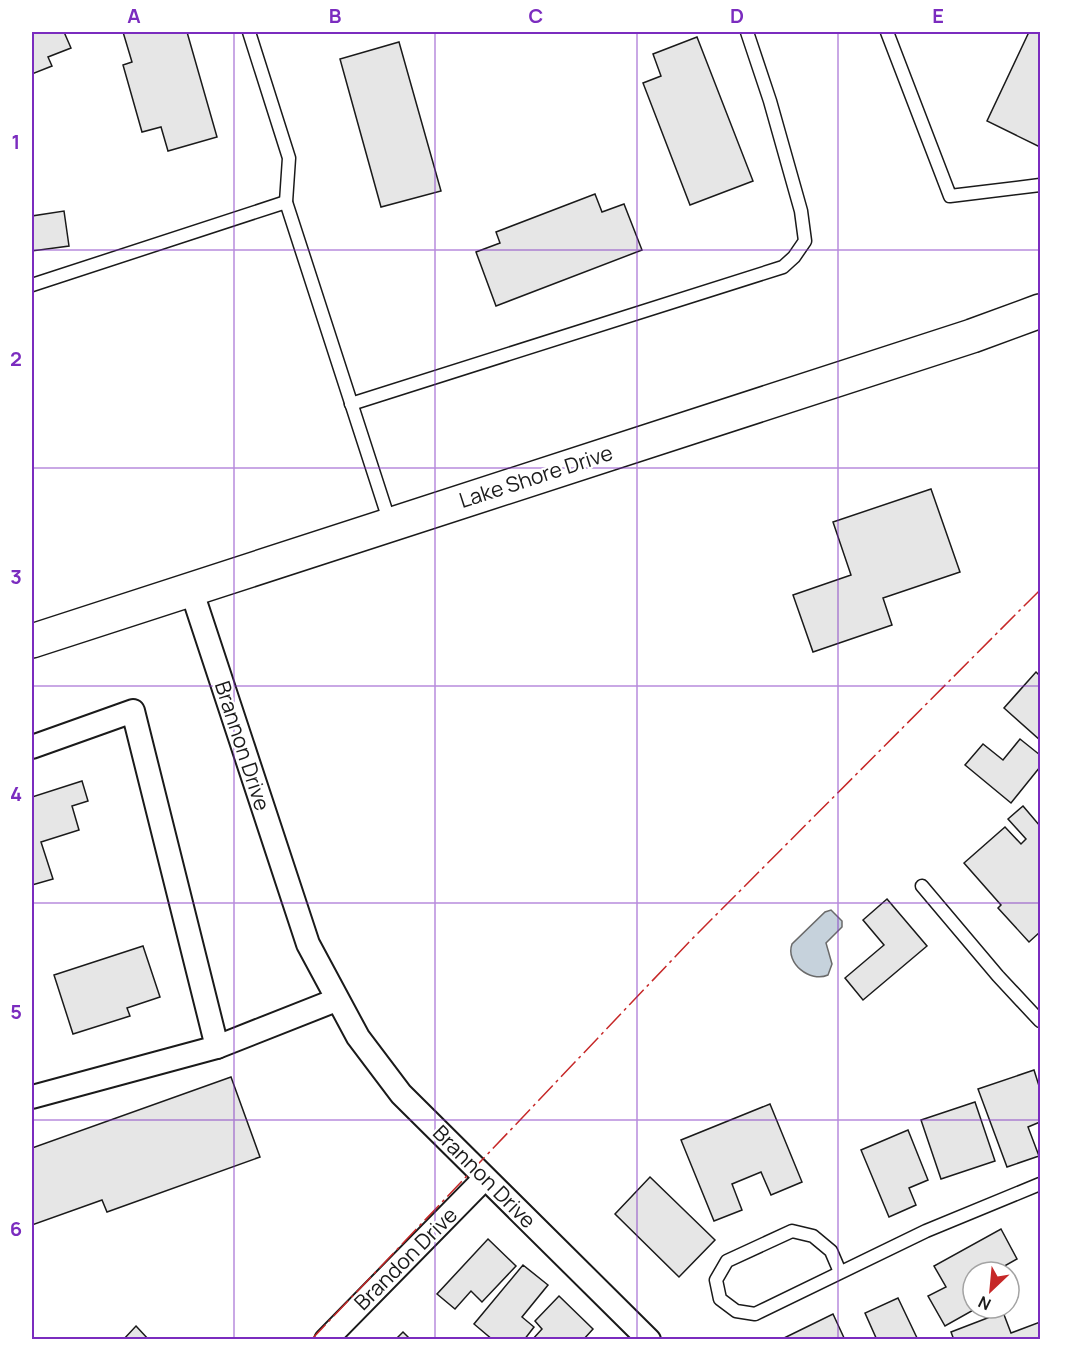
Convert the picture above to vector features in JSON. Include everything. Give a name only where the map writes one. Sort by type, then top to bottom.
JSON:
[{"type":"main road","name":"Lake Shore Drive","points":[[32,641],[1041,311]]},
{"type":"street","name":"Brannon Drive","points":[[191,589],[308,944],[336,1000],[358,1037],[401,1094],[649,1340]]},
{"type":"street","points":[[32,747],[133,711],[217,1047]]},
{"type":"street","points":[[32,1097],[217,1047],[336,1000]]},
{"type":"street","name":"Brandon Drive","points":[[326,1340],[485,1178]]},
{"type":"lane","points":[[249,32],[289,158],[286,202],[390,525]]},
{"type":"lane","points":[[351,404],[783,267],[794,257],[805,241],[801,211],[770,101],[747,32]]},
{"type":"lane","points":[[887,32],[950,196],[1041,185]]},
{"type":"lane","points":[[32,285],[286,202]]},
{"type":"lane","points":[[922,886],[998,976],[1041,1021]]},
{"type":"lane","points":[[840,1272],[831,1251],[813,1236],[792,1231],[727,1261],[716,1280],[720,1299],[736,1311],[755,1314],[926,1231],[1041,1184]]},
{"type":"shaded area","points":[[831,910],[842,921],[842,927],[826,943],[832,964],[828,975],[821,977],[807,974],[792,958],[792,944],[825,912]]},
{"type":"building","points":[[32,32],[64,32],[71,48],[48,57],[52,66],[32,74]]},
{"type":"building","points":[[123,32],[187,32],[217,137],[168,151],[161,127],[142,132],[123,65],[132,62]]},
{"type":"building","points":[[1029,32],[1040,32],[1040,147],[987,121]]},
{"type":"building","points":[[697,37],[753,181],[690,205],[643,83],[661,76],[653,54]]},
{"type":"building","points":[[399,42],[441,191],[381,207],[340,59]]},
{"type":"building","points":[[595,194],[602,212],[624,204],[642,250],[496,306],[476,252],[500,243],[496,232]]},
{"type":"building","points":[[64,211],[69,246],[32,251],[32,216]]},
{"type":"building","points":[[931,489],[960,572],[883,598],[892,625],[813,652],[793,595],[851,575],[833,522]]},
{"type":"building","points":[[1036,672],[1040,676],[1040,740],[1004,708]]},
{"type":"building","points":[[1020,739],[1040,755],[1040,767],[1011,803],[965,765],[983,744],[1003,760]]},
{"type":"building","points":[[82,781],[88,801],[72,806],[79,830],[41,842],[53,879],[32,885],[32,797]]},
{"type":"building","points":[[1023,806],[1040,826],[1040,932],[1029,942],[998,908],[1001,905],[964,863],[1005,827],[1021,844],[1026,839],[1008,819]]},
{"type":"building","points":[[887,899],[927,946],[863,1000],[845,978],[884,945],[863,920]]},
{"type":"building","points":[[143,946],[160,997],[127,1008],[130,1016],[73,1034],[54,975]]},
{"type":"building","points":[[1034,1070],[1040,1089],[1040,1122],[1028,1127],[1039,1156],[1007,1167],[978,1089]]},
{"type":"building","points":[[231,1077],[260,1157],[107,1212],[102,1200],[32,1225],[32,1148]]},
{"type":"building","points":[[975,1102],[995,1161],[941,1179],[921,1120]]},
{"type":"building","points":[[770,1104],[802,1182],[771,1195],[761,1172],[732,1184],[742,1210],[714,1221],[681,1140]]},
{"type":"building","points":[[908,1130],[928,1180],[909,1188],[916,1205],[889,1217],[861,1150]]},
{"type":"building","points":[[650,1177],[715,1240],[679,1277],[615,1214]]},
{"type":"building","points":[[1001,1229],[1017,1259],[961,1260],[961,1317],[945,1326],[928,1296],[946,1287],[934,1266]]},
{"type":"building","points":[[488,1239],[516,1266],[482,1302],[471,1291],[455,1309],[437,1294]]},
{"type":"building","points":[[523,1265],[548,1285],[522,1317],[534,1327],[524,1340],[493,1340],[474,1324]]},
{"type":"building","points":[[559,1296],[593,1329],[583,1340],[532,1340],[542,1329],[535,1321]]},
{"type":"building","points":[[898,1298],[918,1340],[877,1340],[865,1313]]},
{"type":"building","points":[[833,1314],[845,1340],[780,1340]]},
{"type":"building","points":[[982,1320],[1006,1320],[1011,1333],[1040,1322],[1040,1340],[954,1340],[951,1332]]},
{"type":"building","points":[[136,1326],[149,1340],[123,1340]]},
{"type":"building","points":[[403,1332],[411,1340],[395,1340]]},
{"type":"power","points":[[311,1340],[691,940],[1040,590]]}]
